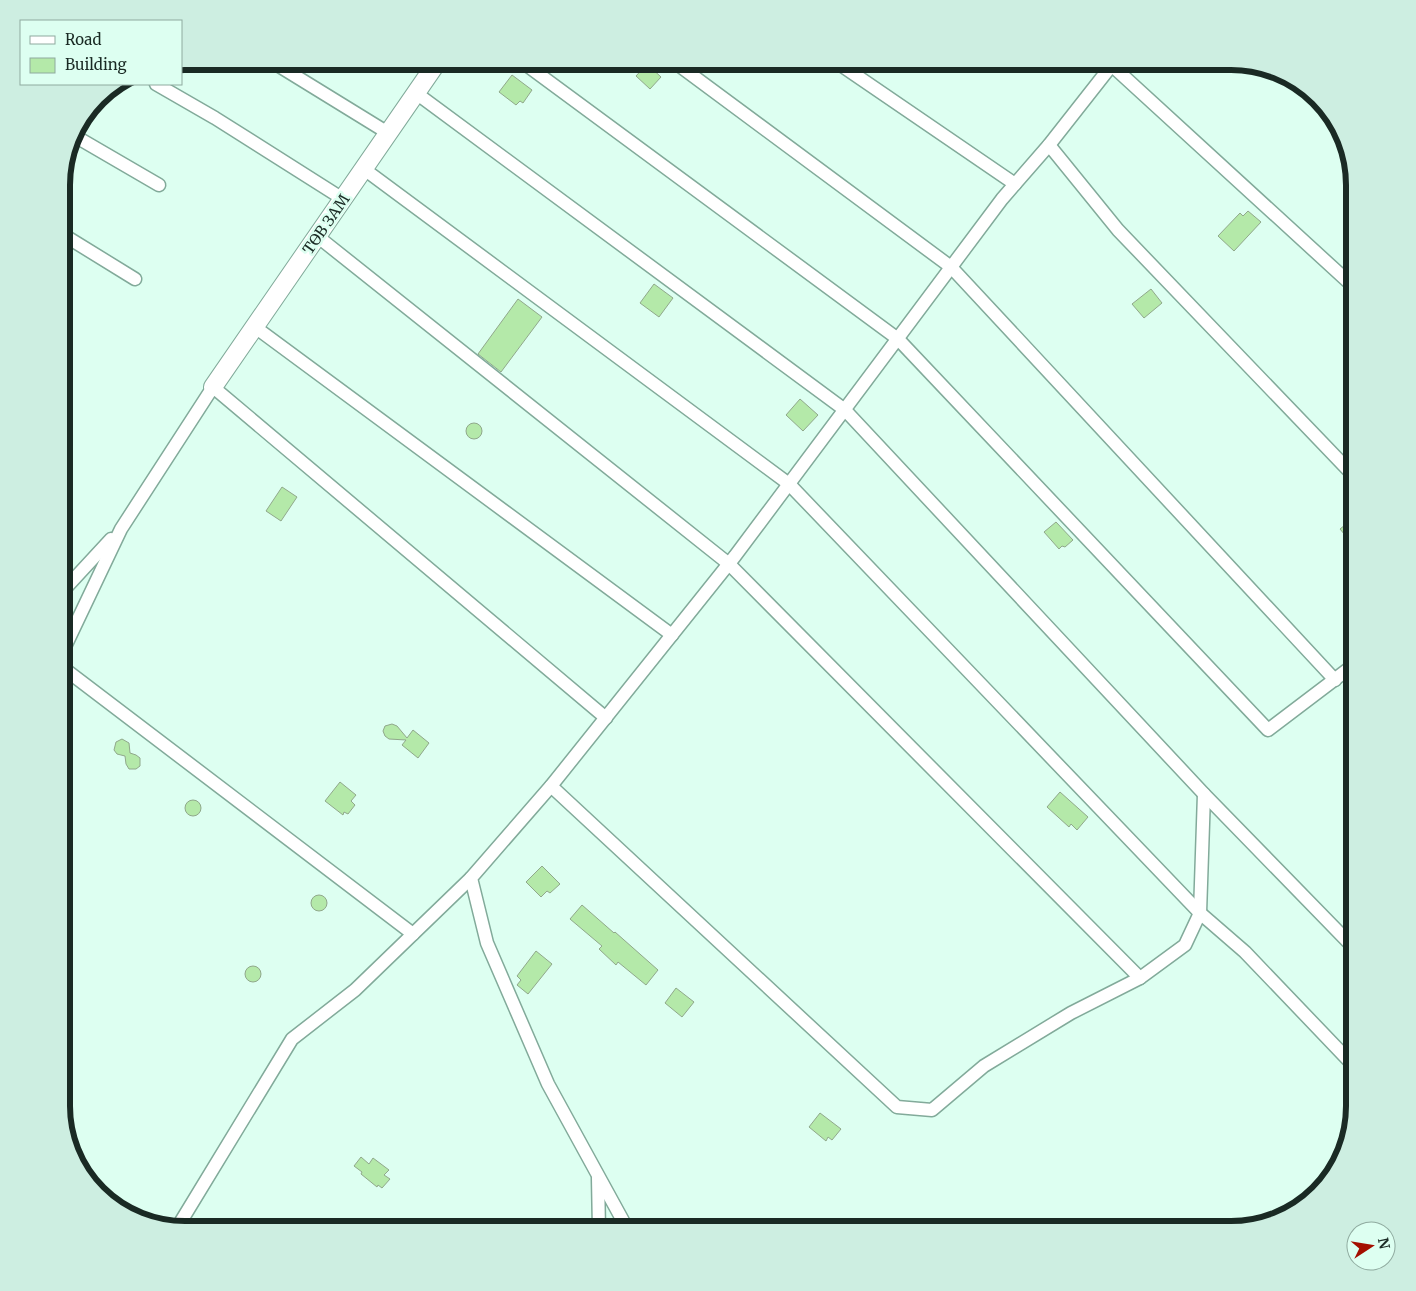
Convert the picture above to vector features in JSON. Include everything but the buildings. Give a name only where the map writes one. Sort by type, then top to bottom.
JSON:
[{"type":"street","points":[[286,70],[388,133]]},
{"type":"street","name":"ТӨВ ЗАМ","points":[[213,387],[432,70]]},
{"type":"street","points":[[533,70],[898,338],[1268,730],[1346,671]]},
{"type":"street","points":[[685,70],[951,267],[1335,680]]},
{"type":"street","points":[[848,70],[1015,184]]},
{"type":"street","points":[[181,1221],[292,1039],[355,990],[472,878],[551,786],[729,564],[951,267],[1015,184],[1049,145],[1105,70]]},
{"type":"street","points":[[1120,70],[1346,280]]},
{"type":"street","points":[[158,85],[215,118],[343,199]]},
{"type":"street","points":[[416,93],[845,410],[1204,794],[1346,941]]},
{"type":"street","points":[[80,139],[159,185]]},
{"type":"street","points":[[1049,145],[1118,230],[1346,468]]},
{"type":"street","points":[[364,169],[789,484],[1200,913],[1245,952],[1346,1059]]},
{"type":"street","points":[[317,236],[729,564],[1140,978]]},
{"type":"street","points":[[70,239],[135,279]]},
{"type":"street","points":[[255,326],[672,635]]},
{"type":"street","points":[[70,635],[121,529],[213,387],[606,718]]},
{"type":"street","points":[[70,583],[121,529]]},
{"type":"street","points":[[70,673],[413,934]]},
{"type":"street","points":[[551,786],[897,1107],[932,1110],[984,1066],[1071,1013],[1140,978],[1185,945],[1200,913],[1204,794]]},
{"type":"street","points":[[472,878],[487,943],[548,1084],[623,1221]]},
{"type":"street","points":[[598,1175],[599,1221]]}]
